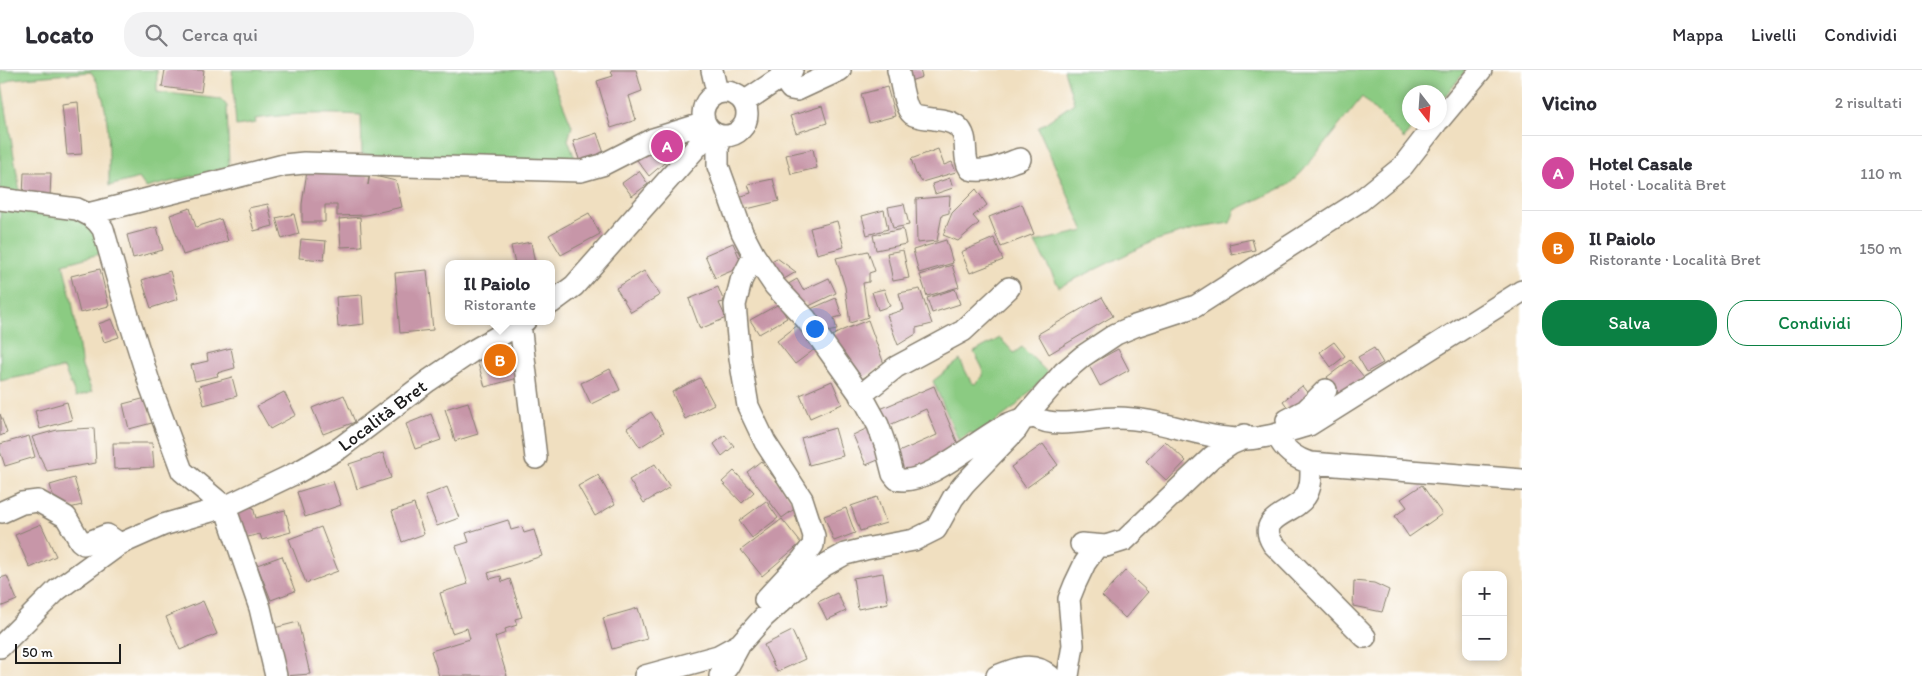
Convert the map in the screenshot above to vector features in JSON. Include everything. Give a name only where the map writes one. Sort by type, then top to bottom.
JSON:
[{"type":"street","points":[[712,70],[717,92]]},
{"type":"street","points":[[744,102],[787,73],[792,89],[797,90],[840,70]]},
{"type":"street","points":[[898,70],[908,110],[914,115],[948,121],[956,125],[966,141],[967,165],[970,169],[986,169],[1020,160]]},
{"type":"street","points":[[1447,111],[1481,70]]},
{"type":"street","points":[[88,214],[284,164],[581,171],[602,165],[653,139],[713,130],[736,133],[746,122],[747,116],[744,102],[732,92],[717,92],[706,102],[702,115],[713,130],[718,147],[718,166],[742,232],[754,255],[775,286],[806,320],[866,403],[878,425],[893,474],[902,481],[919,478],[1008,424],[1034,417],[1042,422],[1058,423],[1117,418],[1154,421],[1202,435],[1243,439],[1277,435],[1309,425],[1522,291]]},
{"type":"street","points":[[555,300],[574,286],[682,161],[713,130]]},
{"type":"street","points":[[720,676],[740,644],[764,617],[825,565],[845,554],[914,540],[936,530],[953,498],[964,484],[994,455],[1064,372],[1083,356],[1116,334],[1196,306],[1360,202],[1402,167],[1431,130]]},
{"type":"street","points":[[682,161],[697,159],[709,161],[718,166]]},
{"type":"street","points":[[0,199],[76,209],[98,221],[106,236],[150,385],[182,471],[231,505],[260,608],[276,676]]},
{"type":"street","points":[[754,255],[741,281],[735,305],[739,349],[748,406],[765,442],[802,499],[814,536],[813,545],[802,560],[765,598],[762,606],[764,617]]},
{"type":"street","points":[[860,396],[896,367],[963,331],[1009,288]]},
{"type":"street","name":"Località Bret","points":[[0,647],[57,590],[120,544],[163,526],[231,505],[298,472],[340,448],[428,381],[471,352],[519,325]]},
{"type":"street","points":[[523,325],[536,458]]},
{"type":"street","points":[[1243,439],[1246,427],[1293,419],[1306,410],[1326,390]]},
{"type":"street","points":[[1277,435],[1281,444],[1295,458],[1311,463],[1522,480]]},
{"type":"street","points":[[1068,676],[1073,645],[1069,599],[1074,584],[1085,563],[1089,545],[1106,546],[1125,540],[1212,458],[1231,444],[1243,439]]},
{"type":"street","points":[[1311,463],[1310,487],[1307,495],[1302,502],[1274,519],[1268,528],[1268,537],[1365,637]]},
{"type":"street","points":[[2,512],[22,503],[38,502],[66,516],[84,544],[107,534],[120,544]]},
{"type":"street","points":[[645,676],[718,656],[740,644]]},
{"type":"street","points":[[997,676],[1017,668],[1032,666],[1043,670],[1050,676]]},
{"type":"green space","points":[[0,70],[157,70],[157,92],[221,99],[227,106],[229,167],[146,188],[139,178],[109,186],[108,127],[98,83],[91,72],[12,79],[2,85],[20,192],[0,189]]},
{"type":"green space","points":[[232,70],[549,70],[572,126],[568,140],[576,161],[362,154],[361,115],[321,114],[283,116],[255,119],[256,123],[236,126]]},
{"type":"green space","points":[[1064,70],[1466,70],[1447,94],[1447,85],[1402,85],[1402,130],[1411,130],[1404,139],[1362,97],[1302,172],[1288,185],[1235,210],[1230,223],[1197,228],[1154,241],[1059,287],[1035,242],[1084,231],[1038,128],[1074,103]]},
{"type":"green space","points":[[0,207],[71,216],[92,228],[103,253],[63,264],[72,301],[82,367],[92,392],[76,397],[64,368],[0,381]]},
{"type":"green space","points":[[1000,338],[1014,353],[1022,347],[1048,373],[1014,408],[975,437],[971,432],[959,441],[933,381],[960,360],[971,382],[975,384],[983,376],[982,367],[974,352]]},
{"type":"building","points":[[165,70],[204,70],[201,92],[162,87]]},
{"type":"building","points":[[611,70],[636,70],[642,91],[629,96],[636,120],[611,128],[597,81],[613,76]]},
{"type":"building","points":[[900,70],[920,70],[922,77],[904,83]]},
{"type":"building","points":[[887,87],[895,116],[869,123],[861,94]]},
{"type":"building","points":[[78,102],[82,154],[67,155],[62,104]]},
{"type":"building","points":[[822,106],[827,123],[796,133],[790,116]]},
{"type":"building","points":[[597,133],[605,156],[581,165],[573,141]]},
{"type":"building","points":[[668,141],[673,150],[663,164],[649,176],[637,160],[652,149]]},
{"type":"building","points":[[813,149],[817,168],[791,174],[786,155]]},
{"type":"building","points":[[938,149],[944,165],[952,162],[956,172],[922,182],[916,174],[911,159]]},
{"type":"building","points":[[307,171],[369,175],[368,185],[370,175],[396,181],[402,207],[366,215],[337,216],[337,205],[325,205],[325,222],[302,222],[302,204]]},
{"type":"building","points":[[639,171],[648,184],[632,196],[622,183]]},
{"type":"building","points":[[24,173],[51,173],[50,197],[23,197]]},
{"type":"building","points":[[950,178],[953,188],[935,194],[932,184]]},
{"type":"building","points":[[773,179],[779,201],[743,210],[739,197],[751,193],[748,184]]},
{"type":"building","points":[[976,189],[987,205],[973,216],[979,223],[958,241],[943,235],[952,213]]},
{"type":"building","points":[[950,196],[949,213],[942,215],[937,241],[917,243],[916,199]]},
{"type":"building","points":[[268,204],[273,226],[254,231],[248,208]]},
{"type":"building","points":[[904,204],[909,225],[893,228],[888,207]]},
{"type":"building","points":[[1022,204],[1034,234],[1001,247],[989,217]]},
{"type":"building","points":[[190,208],[196,227],[221,219],[228,241],[183,255],[170,215]]},
{"type":"building","points":[[884,210],[888,229],[867,235],[862,216]]},
{"type":"building","points":[[589,213],[600,234],[561,255],[549,235]]},
{"type":"building","points":[[294,214],[299,234],[282,239],[276,218]]},
{"type":"building","points":[[360,217],[362,246],[341,247],[339,219]]},
{"type":"building","points":[[837,221],[844,247],[817,254],[810,228]]},
{"type":"building","points":[[157,227],[163,250],[133,258],[127,235]]},
{"type":"building","points":[[903,229],[906,244],[876,250],[873,235]]},
{"type":"building","points":[[994,238],[1003,260],[970,273],[961,252]]},
{"type":"building","points":[[301,239],[326,241],[324,260],[299,258]]},
{"type":"building","points":[[1252,239],[1255,250],[1232,255],[1229,244]]},
{"type":"building","points":[[946,240],[953,263],[919,273],[913,250]]},
{"type":"building","points":[[531,242],[534,260],[514,260],[511,246]]},
{"type":"building","points":[[733,243],[743,266],[715,278],[705,255]]},
{"type":"building","points":[[903,250],[909,278],[893,281],[887,253]]},
{"type":"building","points":[[868,251],[875,271],[869,273],[869,282],[863,283],[868,317],[850,323],[845,287],[836,258]]},
{"type":"building","points":[[777,258],[796,272],[779,282],[766,264]]},
{"type":"building","points":[[952,265],[959,287],[927,296],[920,275]]},
{"type":"building","points":[[100,269],[109,306],[80,313],[71,276]]},
{"type":"building","points":[[427,270],[433,330],[400,333],[395,273]]},
{"type":"building","points":[[170,271],[178,299],[151,308],[142,280]]},
{"type":"building","points":[[644,271],[660,295],[631,312],[616,288]]},
{"type":"building","points":[[829,278],[836,293],[807,307],[805,302],[796,306],[785,286],[797,279],[803,290]]},
{"type":"building","points":[[718,287],[724,302],[719,303],[726,318],[700,329],[689,299]]},
{"type":"building","points":[[884,289],[890,306],[878,310],[872,292]]},
{"type":"building","points":[[920,289],[932,324],[916,328],[916,334],[898,345],[887,315],[903,310],[899,293]]},
{"type":"building","points":[[955,289],[960,304],[932,313],[927,298]]},
{"type":"building","points":[[362,295],[364,324],[338,327],[336,297]]},
{"type":"building","points":[[1102,297],[1113,316],[1049,354],[1038,334]]},
{"type":"building","points":[[836,298],[842,316],[834,318],[837,330],[821,333],[806,311]]},
{"type":"building","points":[[779,304],[787,318],[759,334],[750,320]]},
{"type":"building","points":[[112,319],[119,337],[104,342],[98,324]]},
{"type":"building","points":[[868,320],[884,364],[859,381],[828,338]]},
{"type":"building","points":[[798,325],[815,349],[795,364],[777,341]]},
{"type":"building","points":[[1334,342],[1345,356],[1331,367],[1320,352]]},
{"type":"building","points":[[231,348],[235,368],[217,373],[218,376],[195,381],[191,365],[208,361],[207,354]]},
{"type":"building","points":[[1374,348],[1383,363],[1367,372],[1358,357]]},
{"type":"building","points":[[1118,349],[1129,370],[1100,386],[1089,365]]},
{"type":"building","points":[[510,351],[518,378],[485,387],[477,360]]},
{"type":"building","points":[[1350,360],[1364,377],[1340,395],[1327,377]]},
{"type":"building","points":[[610,369],[620,390],[591,404],[581,383]]},
{"type":"building","points":[[232,377],[237,396],[204,405],[199,386]]},
{"type":"building","points":[[700,378],[714,404],[685,419],[672,392]]},
{"type":"building","points":[[832,381],[842,404],[810,418],[800,395]]},
{"type":"building","points":[[934,386],[960,449],[902,474],[894,454],[937,435],[926,409],[885,427],[878,410]]},
{"type":"building","points":[[1302,386],[1313,400],[1293,415],[1283,401]]},
{"type":"building","points":[[284,392],[296,415],[270,429],[257,406]]},
{"type":"building","points":[[344,395],[355,422],[323,434],[312,408]]},
{"type":"building","points":[[146,398],[152,423],[129,429],[123,404]]},
{"type":"building","points":[[67,402],[72,420],[40,429],[35,411]]},
{"type":"building","points":[[468,402],[478,434],[455,441],[445,409]]},
{"type":"building","points":[[651,412],[664,432],[640,447],[627,428]]},
{"type":"building","points":[[0,414],[7,433],[0,436]]},
{"type":"building","points":[[431,414],[441,440],[415,449],[406,424]]},
{"type":"building","points":[[870,427],[883,458],[866,465],[853,435]]},
{"type":"building","points":[[94,428],[96,463],[47,471],[32,437],[57,430]]},
{"type":"building","points":[[835,428],[843,456],[809,465],[801,438]]},
{"type":"building","points":[[725,435],[734,446],[722,456],[714,444]]},
{"type":"building","points":[[29,436],[35,457],[5,466],[0,451],[0,444]]},
{"type":"building","points":[[1165,441],[1186,461],[1167,481],[1146,461]]},
{"type":"building","points":[[113,443],[152,443],[154,467],[114,469]]},
{"type":"building","points":[[1043,444],[1058,465],[1026,488],[1011,467]]},
{"type":"building","points":[[383,453],[391,478],[357,489],[349,464]]},
{"type":"building","points":[[761,461],[797,507],[782,518],[747,472]]},
{"type":"building","points":[[655,464],[670,487],[644,503],[629,480]]},
{"type":"building","points":[[734,471],[754,492],[742,503],[722,482]]},
{"type":"building","points":[[598,475],[615,504],[595,516],[578,486]]},
{"type":"building","points":[[74,478],[82,505],[57,511],[50,485]]},
{"type":"building","points":[[333,481],[341,505],[305,517],[297,492]]},
{"type":"building","points":[[1422,485],[1442,514],[1409,537],[1395,516],[1407,507],[1401,499]]},
{"type":"building","points":[[447,487],[459,518],[437,526],[425,496]]},
{"type":"building","points":[[877,497],[886,523],[860,531],[851,506]]},
{"type":"building","points":[[766,501],[778,518],[752,538],[739,521]]},
{"type":"building","points":[[414,504],[424,534],[402,542],[392,511]]},
{"type":"building","points":[[253,507],[256,518],[285,510],[291,532],[262,540],[260,534],[244,538],[236,511]]},
{"type":"building","points":[[846,508],[855,533],[834,541],[824,516]]},
{"type":"building","points":[[782,519],[801,543],[762,576],[741,550]]},
{"type":"building","points":[[508,520],[511,530],[522,527],[524,533],[534,530],[542,556],[488,573],[490,579],[501,576],[502,582],[510,579],[522,617],[515,619],[517,625],[505,629],[506,633],[495,637],[507,676],[439,676],[431,651],[470,639],[467,628],[452,633],[440,593],[468,584],[456,546],[469,542],[466,533]]},
{"type":"building","points":[[41,524],[56,556],[30,568],[15,535]]},
{"type":"building","points":[[321,527],[338,571],[306,583],[289,539]]},
{"type":"building","points":[[282,556],[295,591],[271,600],[257,565]]},
{"type":"building","points":[[1125,571],[1148,592],[1125,618],[1102,596]]},
{"type":"building","points":[[883,573],[888,603],[858,609],[853,578]]},
{"type":"building","points":[[7,576],[17,600],[0,607],[0,578]]},
{"type":"building","points":[[1354,581],[1374,583],[1389,590],[1382,612],[1353,606]]},
{"type":"building","points":[[837,593],[846,611],[827,620],[818,602]]},
{"type":"building","points":[[203,601],[217,634],[180,650],[166,617]]},
{"type":"building","points":[[638,608],[647,639],[612,649],[603,618]]},
{"type":"building","points":[[298,622],[310,674],[285,676],[274,628]]},
{"type":"building","points":[[792,631],[805,659],[777,672],[764,645]]},
{"type":"place","name":"Hotel Casale","points":[[667,146]]},
{"type":"place","name":"Il Paiolo","points":[[500,360]]}]
